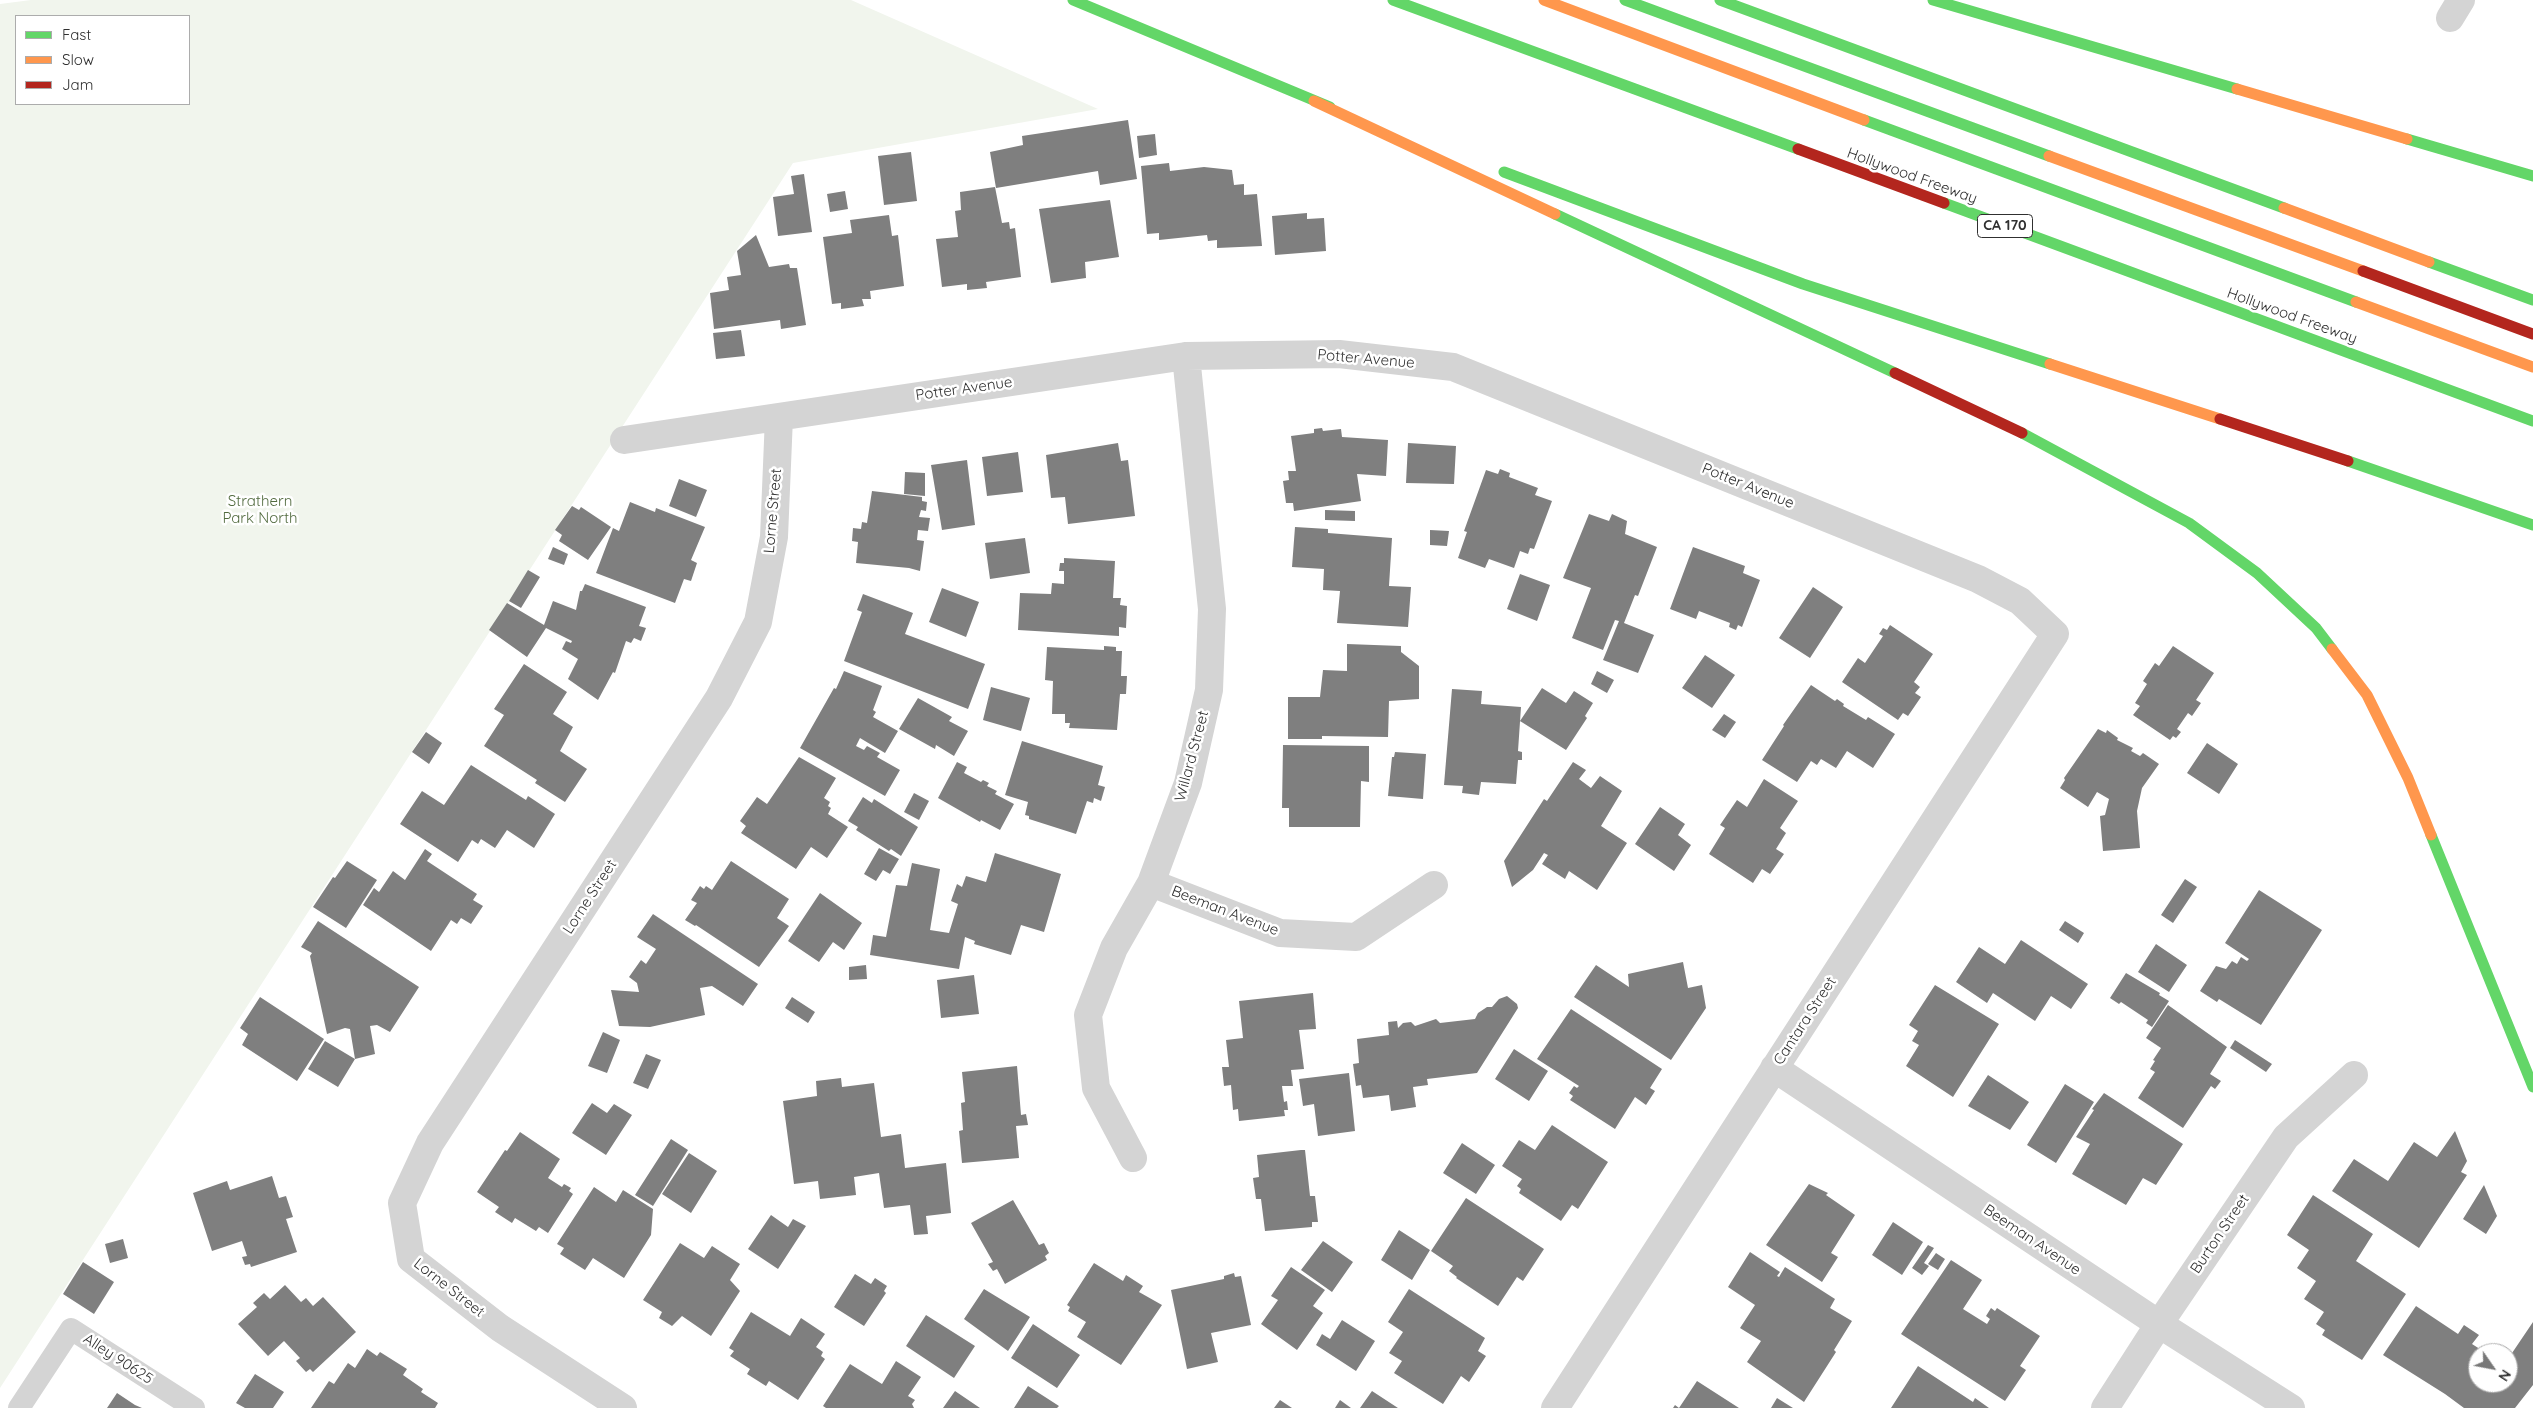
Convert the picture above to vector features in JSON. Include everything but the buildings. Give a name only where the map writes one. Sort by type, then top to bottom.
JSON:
[{"type":"highway","points":[[1073,0],[1314,101],[1452,153]]},
{"type":"highway","name":"Hollywood Freeway","points":[[1393,0],[2533,422]]},
{"type":"highway","points":[[1544,0],[2098,207],[2533,366]]},
{"type":"highway","points":[[1625,0],[2533,334]]},
{"type":"highway","points":[[1720,0],[2533,300]]},
{"type":"highway","points":[[1933,0],[2533,176]]},
{"type":"highway","points":[[1314,101],[2028,436],[2189,523],[2257,573],[2316,628],[2367,695],[2408,778],[2533,1087]]},
{"type":"highway","points":[[1489,166],[1803,284],[2406,480],[2533,525]]},
{"type":"street","name":"Potter Avenue","points":[[624,440],[1186,356],[1339,354],[1453,367],[1978,579],[2020,601],[2054,634]]},
{"type":"street","name":"Willard Street","points":[[1133,1158],[1096,1088],[1088,1015],[1114,948],[1151,882],[1188,783],[1209,690],[1212,608],[1186,356]]},
{"type":"street","name":"Lorne Street","points":[[623,1408],[500,1328],[411,1259],[402,1203],[430,1143],[719,698],[758,622],[774,537],[779,417]]},
{"type":"street","name":"Cantara Street","points":[[1555,1408],[2054,634]]},
{"type":"street","name":"Beeman Avenue","points":[[1151,882],[1280,933],[1356,937],[1434,885]]},
{"type":"street","name":"Beeman Avenue","points":[[1774,1068],[2159,1324],[2291,1408]]},
{"type":"street","name":"Burton Street","points":[[2106,1408],[2159,1324],[2286,1137],[2354,1075]]},
{"type":"lane","name":"Alley 90625","points":[[19,1408],[71,1329],[194,1408]]},
{"type":"green space","name":"Strathern Park North","points":[[31,0],[851,0],[1098,109],[793,163],[0,1388],[0,4]]},
{"type":"traffic: fast","points":[[1073,0],[1330,107]]},
{"type":"traffic: fast","points":[[1393,0],[1798,149]]},
{"type":"traffic: fast","points":[[1625,0],[2049,156]]},
{"type":"traffic: fast","points":[[1720,0],[2284,208]]},
{"type":"traffic: fast","points":[[1933,0],[2237,89]]},
{"type":"traffic: fast","points":[[1864,120],[2356,302]]},
{"type":"traffic: fast","points":[[2407,139],[2533,176]]},
{"type":"traffic: fast","points":[[1504,172],[1803,284],[2050,364]]},
{"type":"traffic: fast","points":[[1944,203],[2533,421]]},
{"type":"traffic: fast","points":[[1555,214],[1895,373]]},
{"type":"traffic: fast","points":[[2429,262],[2533,300]]},
{"type":"traffic: fast","points":[[2022,433],[2189,523],[2257,573],[2316,628],[2332,649]]},
{"type":"traffic: fast","points":[[2348,461],[2533,525]]},
{"type":"traffic: fast","points":[[2431,835],[2533,1087]]},
{"type":"traffic: slow","points":[[1544,0],[1864,120]]},
{"type":"traffic: slow","points":[[2237,89],[2407,139]]},
{"type":"traffic: slow","points":[[1314,101],[1555,214]]},
{"type":"traffic: slow","points":[[2049,156],[2363,271]]},
{"type":"traffic: slow","points":[[2284,208],[2429,262]]},
{"type":"traffic: slow","points":[[2356,302],[2533,367]]},
{"type":"traffic: slow","points":[[2050,364],[2220,419]]},
{"type":"traffic: slow","points":[[2332,649],[2367,695],[2408,778],[2431,835]]},
{"type":"traffic: jam","points":[[1798,149],[1944,203]]},
{"type":"traffic: jam","points":[[2363,271],[2533,334]]},
{"type":"traffic: jam","points":[[1895,373],[2022,433]]},
{"type":"traffic: jam","points":[[2220,419],[2348,461]]}]
